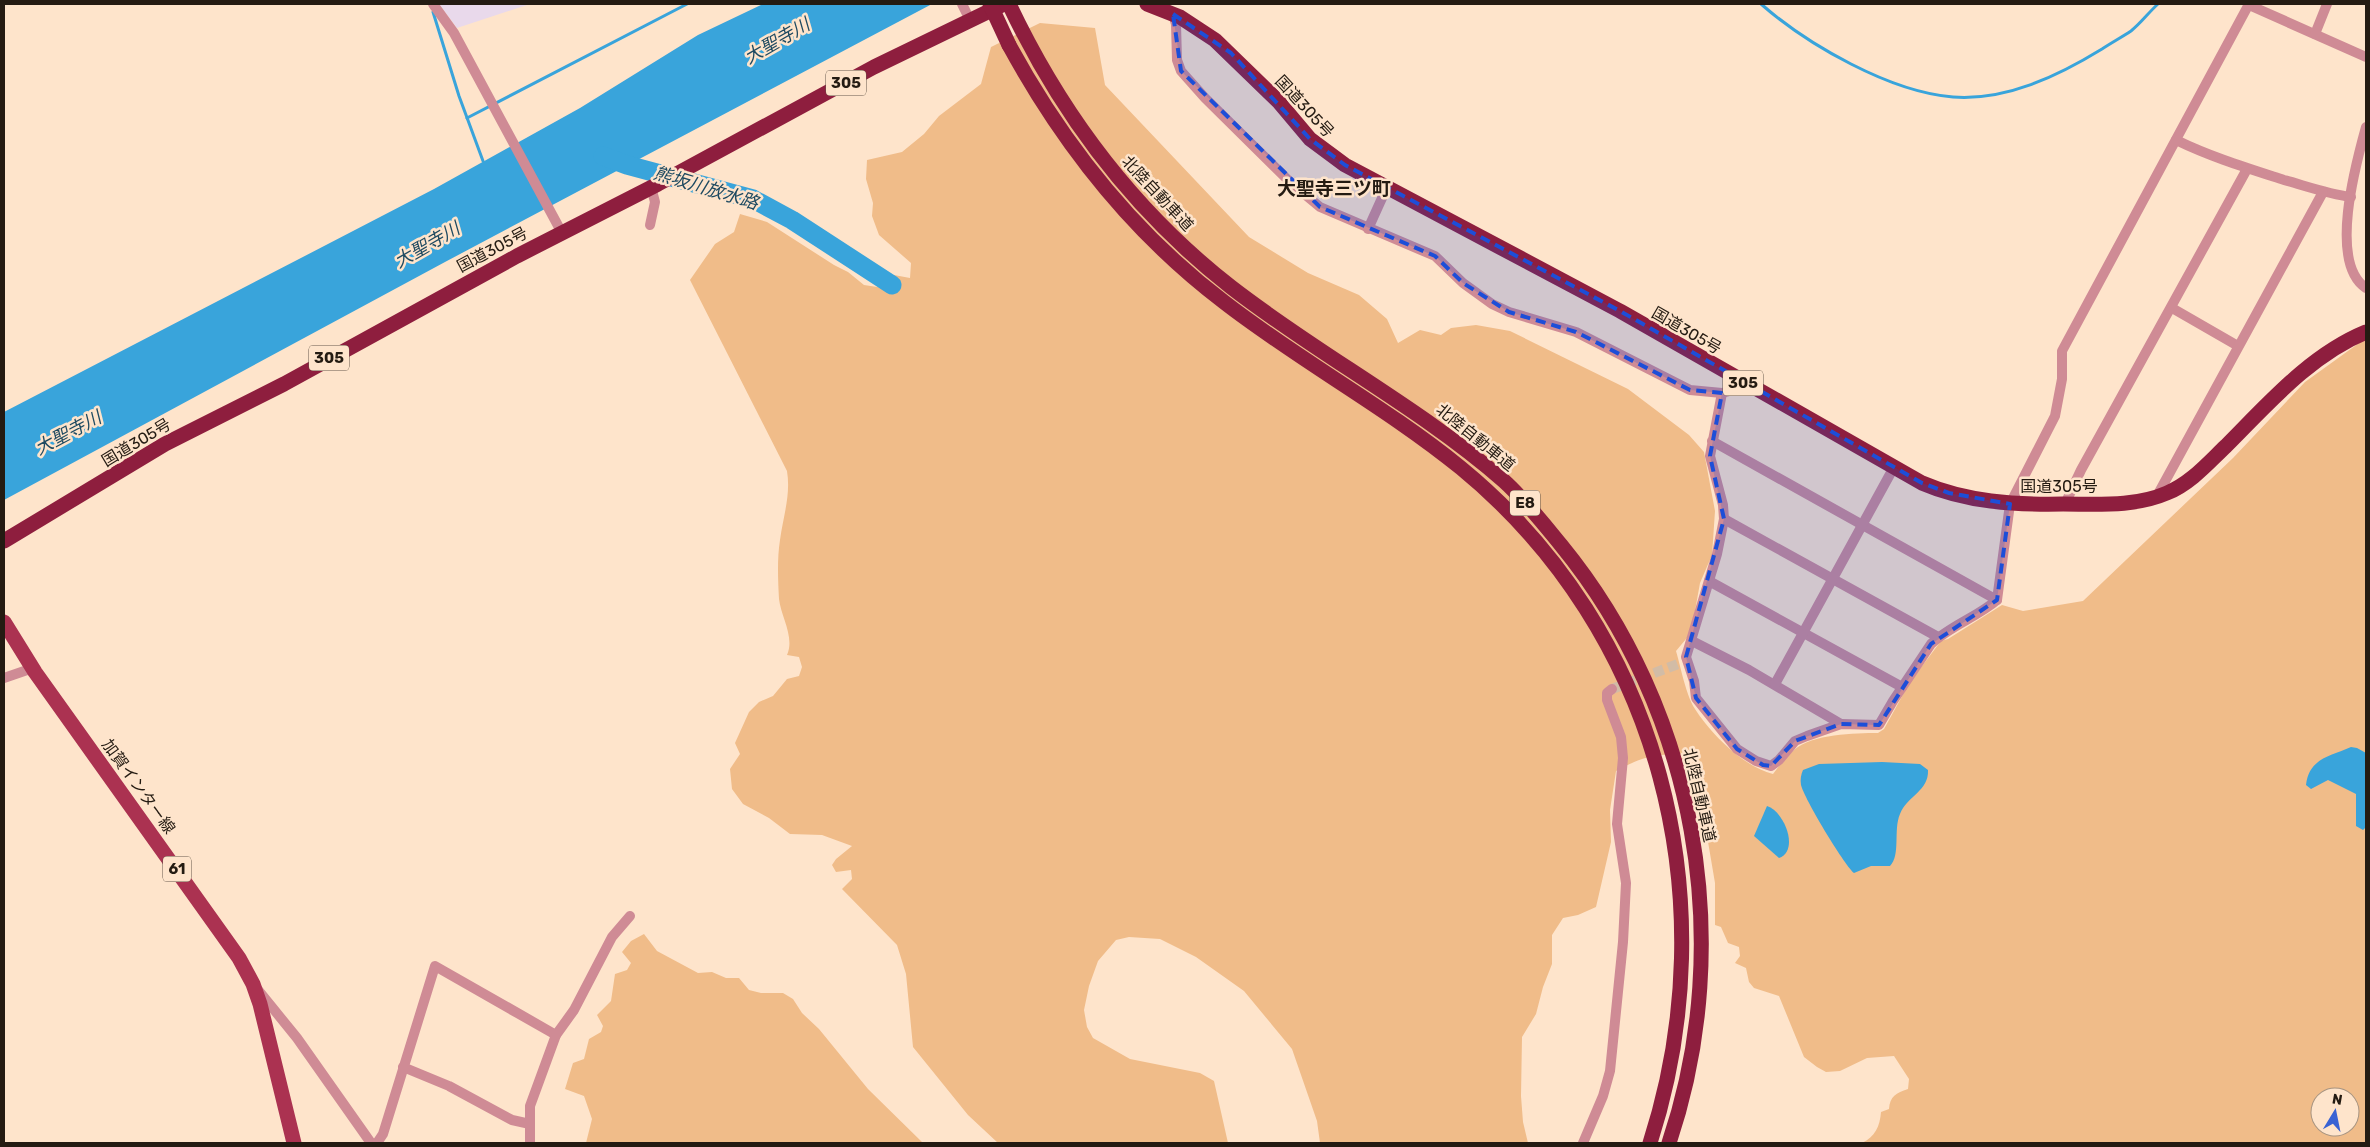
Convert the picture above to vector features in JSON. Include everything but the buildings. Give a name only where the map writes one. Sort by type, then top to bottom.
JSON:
[{"type":"highway","name":"北陸自動車道","points":[[990,4],[1009,45],[1060,130],[1086,166],[1149,237],[1222,301],[1301,357],[1382,410],[1461,469],[1528,533],[1579,598],[1599,632],[1632,697],[1660,773],[1670,813],[1681,889],[1682,966],[1679,1008],[1671,1059],[1650,1143]]},
{"type":"highway","name":"国道305号","points":[[4,541],[165,444],[284,384],[442,296],[654,186],[874,68],[966,11],[1007,4]]},
{"type":"highway","name":"北陸自動車道","points":[[1007,4],[1072,118],[1116,175],[1160,223],[1230,286],[1430,422],[1507,484],[1540,519],[1574,560],[1616,624],[1650,690],[1677,767],[1695,848],[1699,890],[1701,967],[1697,1008],[1683,1095],[1669,1143]]},
{"type":"highway","name":"国道305号","points":[[1147,4],[1173,14],[1215,40],[1231,53],[1318,147],[1345,165],[1620,312],[1748,386],[1936,489],[2010,504],[2128,503],[2157,496],[2183,484],[2199,472],[2272,400],[2314,363],[2366,332]]},
{"type":"main road","name":"加賀インター線","points":[[4,622],[33,668],[228,941],[253,984],[269,1040],[294,1143]]},
{"type":"street","points":[[433,4],[454,33],[562,233]]},
{"type":"street","points":[[2315,34],[2327,4]]},
{"type":"street","points":[[1722,393],[1710,456],[1723,505],[1724,519],[1717,554],[1692,641],[1683,663],[1694,681],[1696,698],[1736,749],[1764,765],[1770,766],[1779,760],[1795,741],[1841,724],[1879,725],[1902,687],[1938,637],[1975,616],[1997,600],[2010,504],[2055,416],[2062,379],[2062,351],[2249,5],[2366,57]]},
{"type":"street","points":[[1173,14],[1176,24],[1177,60],[1181,71],[1205,98],[1292,183],[1320,207],[1435,256],[1463,283],[1500,308],[1576,332],[1690,390],[1722,393],[1748,386]]},
{"type":"street","points":[[2366,127],[2351,197],[2347,253],[2354,274],[2366,288]]},
{"type":"street","points":[[2176,140],[2207,155],[2323,192],[2351,197]]},
{"type":"street","points":[[2065,504],[2081,470],[2172,308],[2247,168]]},
{"type":"street","points":[[650,225],[655,202],[654,186]]},
{"type":"street","points":[[1368,229],[1387,187]]},
{"type":"street","points":[[2157,496],[2323,192]]},
{"type":"street","points":[[2172,308],[2238,346]]},
{"type":"street","points":[[1712,441],[1997,600]]},
{"type":"street","points":[[1774,684],[1894,467]]},
{"type":"street","points":[[1724,519],[1938,637]]},
{"type":"street","points":[[1709,581],[1902,687]]},
{"type":"street","points":[[1692,641],[1774,684],[1841,724]]},
{"type":"street","points":[[4,678],[33,668]]},
{"type":"street","points":[[1584,1143],[1603,1096],[1610,1071],[1626,910],[1626,883],[1617,824],[1623,758],[1620,731],[1607,700],[1607,693],[1612,689]]},
{"type":"street","points":[[530,1143],[530,1106],[556,1035],[574,1010],[612,937],[630,916]]},
{"type":"street","points":[[377,1143],[383,1134],[435,966],[556,1035]]},
{"type":"street","points":[[253,984],[280,1015],[371,1143]]},
{"type":"street","points":[[403,1067],[449,1086],[512,1120],[530,1124]]},
{"type":"highlighted area","points":[[1173,14],[1231,53],[1310,139],[1345,165],[1620,311],[1922,483],[1949,493],[2010,504],[1997,600],[1931,644],[1879,725],[1841,724],[1795,741],[1771,766],[1763,765],[1737,749],[1696,698],[1686,657],[1724,519],[1710,456],[1722,393],[1690,390],[1576,332],[1509,312],[1463,283],[1435,256],[1320,207],[1181,71]]},
{"type":"shaded area","points":[[439,4],[530,4],[457,28]]},
{"type":"shaded area","points":[[1040,23],[1095,28],[1105,85],[1249,237],[1308,273],[1359,295],[1387,319],[1398,343],[1420,330],[1441,335],[1451,328],[1476,325],[1510,331],[1628,389],[1689,435],[1704,452],[1715,511],[1712,555],[1700,583],[1691,633],[1676,651],[1689,696],[1702,719],[1719,739],[1740,757],[1773,774],[1791,752],[1811,741],[1858,733],[1878,733],[1884,729],[1910,682],[1941,641],[1948,639],[2002,605],[2023,611],[2083,601],[2233,458],[2305,382],[2366,338],[2366,1143],[1862,1143],[1867,1141],[1876,1130],[1881,1112],[1889,1109],[1892,1098],[1908,1089],[1909,1079],[1894,1056],[1867,1058],[1840,1071],[1826,1072],[1804,1057],[1779,996],[1754,988],[1749,982],[1746,968],[1735,963],[1740,956],[1739,947],[1728,943],[1721,927],[1715,925],[1715,883],[1696,771],[1688,762],[1678,757],[1658,755],[1647,757],[1616,771],[1610,810],[1611,842],[1596,907],[1578,915],[1563,918],[1552,935],[1552,964],[1543,987],[1536,1014],[1522,1037],[1521,1096],[1523,1122],[1528,1143],[1320,1143],[1317,1121],[1292,1049],[1244,991],[1196,957],[1160,939],[1129,937],[1116,940],[1098,961],[1089,986],[1084,1010],[1087,1027],[1093,1038],[1130,1059],[1200,1073],[1214,1081],[1228,1143],[998,1143],[968,1115],[913,1047],[906,974],[897,945],[842,889],[852,879],[851,870],[836,872],[832,865],[836,859],[852,846],[822,835],[790,834],[769,818],[743,804],[732,789],[730,769],[740,754],[735,743],[749,712],[759,702],[773,696],[787,679],[799,676],[802,667],[799,657],[787,655],[789,634],[779,599],[778,555],[788,480],[787,471],[690,280],[715,244],[734,232],[740,214],[767,222],[848,272],[864,285],[884,288],[894,275],[910,278],[911,263],[879,235],[872,216],[873,203],[866,179],[867,160],[902,152],[924,134],[939,116],[981,84],[991,47]]},
{"type":"shaded area","points":[[644,934],[657,951],[698,973],[712,972],[726,978],[739,978],[749,990],[761,993],[783,993],[793,999],[802,1013],[819,1029],[868,1089],[923,1143],[586,1143],[592,1119],[584,1096],[565,1089],[573,1063],[584,1059],[589,1039],[601,1032],[603,1026],[597,1015],[611,1001],[615,974],[627,970],[631,963],[622,952],[631,941]]},
{"type":"water","name":"大聖寺川","points":[[763,4],[932,4],[445,262],[4,500],[4,412],[434,189],[580,108],[698,35]]},
{"type":"water","points":[[2351,747],[2366,753],[2366,827],[2363,830],[2356,826],[2356,794],[2328,780],[2311,789],[2306,785],[2311,769],[2316,763]]},
{"type":"water","points":[[1882,762],[1920,764],[1928,770],[1927,777],[1925,783],[1907,802],[1900,814],[1895,855],[1890,866],[1871,866],[1854,873],[1816,816],[1801,785],[1801,775],[1803,770],[1819,764]]},
{"type":"water","points":[[1767,806],[1779,815],[1784,823],[1789,839],[1785,854],[1779,858],[1754,836]]},
{"type":"waterway","points":[[467,118],[687,4]]},
{"type":"waterway","points":[[1761,4],[1802,35],[1851,64],[1903,86],[1953,97],[1973,97],[2012,91],[2049,77],[2085,59],[2131,31],[2158,4]]},
{"type":"waterway","points":[[433,12],[459,96],[483,161]]},
{"type":"waterway","name":"熊坂川放水路","points":[[603,156],[627,165],[753,199],[792,220],[892,285]]},
{"type":"tunnel","points":[[1612,689],[1678,664]]},
{"type":"district","name":"大聖寺三ツ町","points":[[1334,188]]}]
